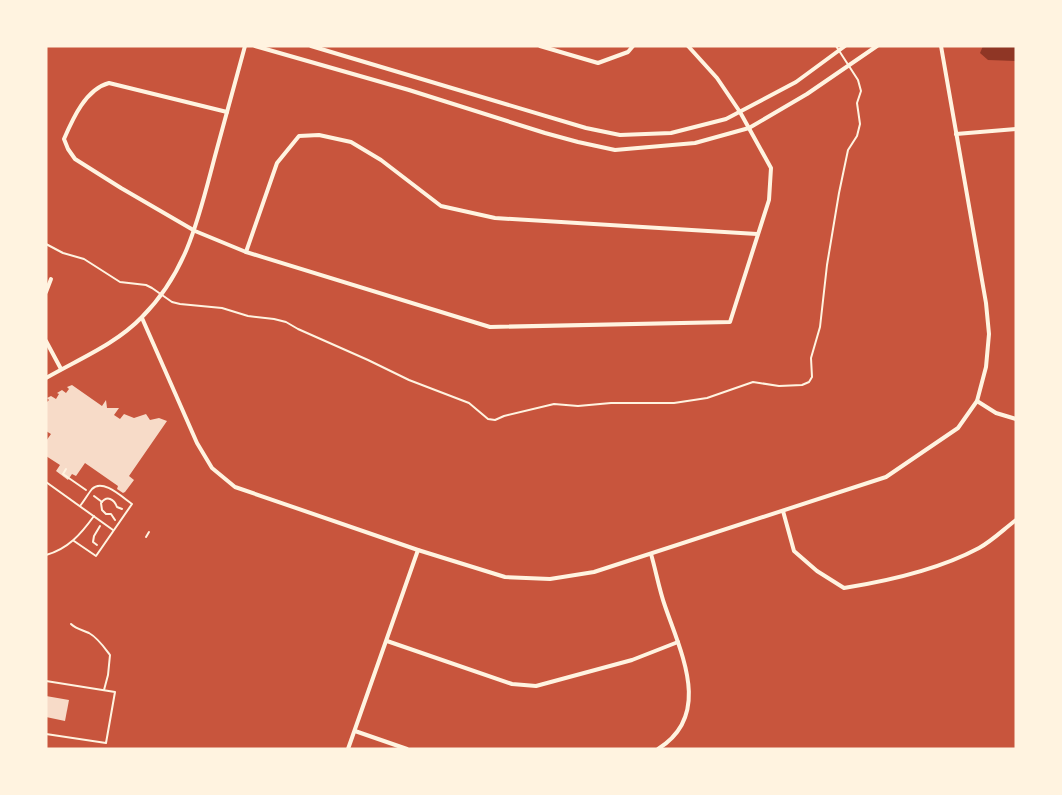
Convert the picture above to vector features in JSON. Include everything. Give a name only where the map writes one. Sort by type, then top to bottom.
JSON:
[{"type":"street","points":[[46,378],[120,336],[142,318],[162,295],[175,276],[195,231],[245,46]]},
{"type":"street","points":[[255,46],[410,90],[545,133],[615,150],[695,143],[749,128],[807,94],[877,46]]},
{"type":"street","points":[[311,46],[586,128],[620,135],[671,133],[726,119],[796,82],[846,46]]},
{"type":"street","points":[[540,46],[598,63],[628,52],[633,46]]},
{"type":"street","points":[[227,112],[109,83],[99,86],[91,94],[78,111],[64,138],[68,149],[75,159],[195,231],[246,252],[490,327],[730,322],[769,200],[771,168],[740,112],[717,78],[688,46]]},
{"type":"street","points":[[142,318],[197,444],[212,468],[235,487],[418,550],[505,577],[550,578],[594,572],[886,477],[958,428],[977,401],[986,368],[989,334],[986,303],[941,46]]},
{"type":"street","points":[[956,134],[1016,129]]},
{"type":"street","points":[[246,252],[278,163],[299,136],[319,135],[351,142],[381,160],[440,206],[486,216],[514,219],[757,234]]},
{"type":"street","points":[[46,292],[51,279]]},
{"type":"street","points":[[46,341],[61,370]]},
{"type":"street","points":[[977,401],[996,413],[1016,419]]},
{"type":"street","points":[[782,511],[794,551],[817,571],[844,588],[882,582],[944,563],[981,547],[1016,520]]},
{"type":"street","points":[[348,749],[418,550]]},
{"type":"street","points":[[651,554],[664,604],[690,683],[688,712],[679,729],[668,743],[658,749]]},
{"type":"street","points":[[387,641],[512,684],[536,686],[632,660],[678,642]]},
{"type":"street","points":[[354,731],[407,749]]},
{"type":"lane","points":[[46,244],[63,253],[84,259],[120,282],[146,285],[172,302],[207,305],[248,316],[286,322],[409,380],[469,403],[488,419],[495,420],[504,416],[554,404],[584,406],[611,403],[674,403],[707,398],[753,382],[779,386],[802,385],[809,382],[812,377],[811,358],[820,327],[839,193],[848,150],[857,136],[860,124],[857,103],[861,91],[860,85],[836,46]]},
{"type":"lane","points":[[46,482],[114,530]]},
{"type":"lane","points":[[74,541],[96,556],[132,504],[104,486],[95,487],[80,506]]},
{"type":"lane","points":[[46,555],[58,551],[74,541],[94,516]]},
{"type":"lane","points":[[71,624],[75,628],[97,638],[110,655],[104,690]]},
{"type":"lane","points":[[46,681],[115,692],[106,743],[46,734]]},
{"type":"path","points":[[66,469],[63,474],[102,502]]},
{"type":"path","points":[[118,524],[111,514],[102,510],[100,505],[102,502],[110,498],[117,506],[128,511]]},
{"type":"path","points":[[101,548],[94,543],[93,538],[108,514]]},
{"type":"path","points":[[146,537],[149,532]]},
{"type":"shaded area","points":[[983,46],[1016,46],[1016,61],[988,60],[980,53]]},
{"type":"building","points":[[72,385],[102,406],[106,400],[107,408],[119,408],[114,415],[120,419],[124,414],[134,418],[146,414],[150,420],[159,418],[167,421],[129,476],[134,480],[123,493],[117,489],[118,486],[85,463],[76,476],[72,474],[68,480],[56,471],[60,465],[46,456],[46,441],[51,434],[46,431],[46,403],[49,400],[47,398],[51,396],[56,399],[59,394],[57,393],[62,390],[66,393],[69,389],[67,387]]},
{"type":"building","points":[[46,696],[69,700],[65,721],[46,717]]}]
